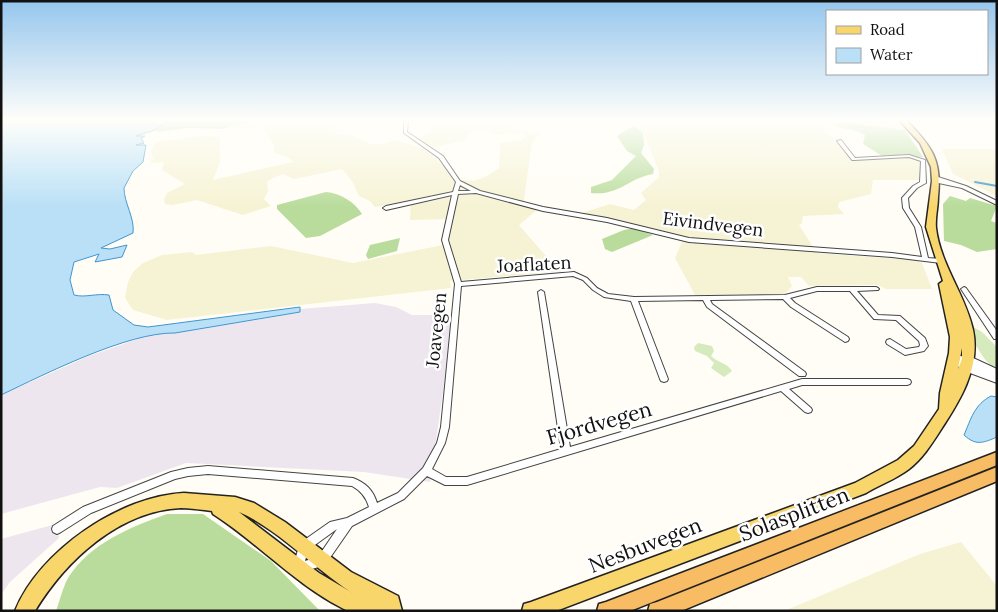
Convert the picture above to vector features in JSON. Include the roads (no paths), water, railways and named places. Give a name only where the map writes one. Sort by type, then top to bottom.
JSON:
[{"type":"highway","name":"Solasplitten","points":[[606,611],[997,458]]},
{"type":"highway","name":"Solasplitten","points":[[657,611],[997,474]]},
{"type":"main road","name":"Nesbuvegen","points":[[531,611],[860,488],[903,465],[919,450],[932,434],[956,396],[967,363],[968,332],[957,288],[942,267],[931,227],[936,180],[935,167],[927,150]]},
{"type":"main road","name":"Nesbuvegen","points":[[946,410],[945,392],[956,345],[954,320],[957,288]]},
{"type":"main road","points":[[24,611],[47,576],[65,557],[106,526],[155,505],[179,501],[217,504],[225,501],[252,510],[363,590],[391,603],[389,611],[333,595],[246,526],[219,509],[217,504]]},
{"type":"street","points":[[429,150],[441,158],[458,182]]},
{"type":"street","points":[[847,150],[854,158],[909,156],[922,160],[923,183],[915,187],[905,198],[906,208],[918,227],[925,258]]},
{"type":"street","points":[[936,180],[964,187],[997,203]]},
{"type":"street","name":"Eivindvegen","points":[[458,182],[478,192],[689,240],[925,258],[942,267]]},
{"type":"street","name":"Joavegen","points":[[304,547],[334,525],[348,523],[401,496],[426,472],[438,450],[445,427],[458,284],[445,240],[458,182]]},
{"type":"street","points":[[386,208],[455,193],[478,192]]},
{"type":"street","name":"Joaflaten","points":[[458,284],[574,274],[586,278],[606,296],[634,299],[785,297],[808,290],[876,289]]},
{"type":"street","points":[[957,288],[997,337]]},
{"type":"street","points":[[852,289],[876,317],[898,318],[922,340],[924,346],[921,349],[905,352],[890,342]]},
{"type":"street","points":[[541,292],[566,451]]},
{"type":"street","points":[[785,297],[793,305],[845,339]]},
{"type":"street","points":[[705,298],[709,306],[802,374]]},
{"type":"street","points":[[634,299],[664,379]]},
{"type":"street","points":[[954,358],[997,373]]},
{"type":"street","points":[[967,363],[997,380]]},
{"type":"street","name":"Fjordvegen","points":[[426,472],[444,482],[467,481],[808,381],[907,382]]},
{"type":"street","points":[[784,388],[808,410]]},
{"type":"street","points":[[57,530],[87,510],[160,480],[174,475],[208,470],[353,482],[366,488],[371,496],[374,509]]},
{"type":"street","name":"Joavegen","points":[[321,561],[348,523]]},
{"type":"street","points":[[297,568],[304,547]]},
{"type":"street","points":[[297,568],[321,561]]},
{"type":"water","points":[[1,150],[145,150],[143,162],[133,171],[124,188],[133,233],[101,248],[110,249],[127,245],[122,257],[95,262],[99,254],[74,262],[70,280],[74,295],[109,295],[113,310],[134,325],[148,327],[300,307],[300,312],[134,339],[87,356],[1,395]]},
{"type":"water","points":[[991,396],[997,397],[997,437],[984,442],[972,441],[964,435],[969,423],[977,408]]},
{"type":"waterway","points":[[975,182],[997,186]]}]
